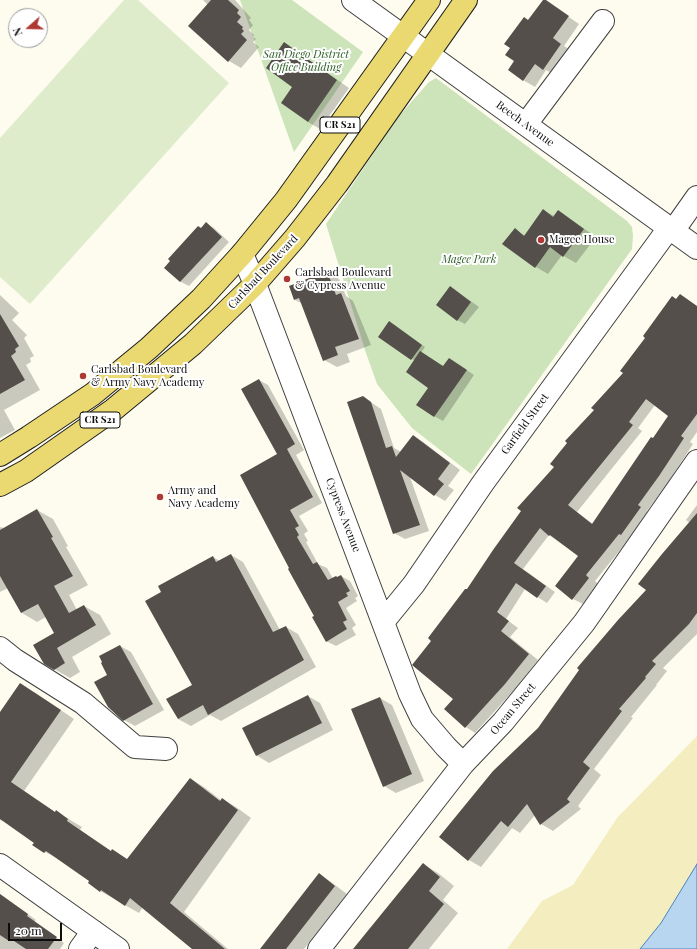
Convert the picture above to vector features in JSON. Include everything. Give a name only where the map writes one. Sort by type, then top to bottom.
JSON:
[{"type":"main road","name":"CR S21","points":[[0,455],[92,394],[149,348],[201,299],[242,254],[286,200],[428,0]]},
{"type":"main road","name":"Carlsbad Boulevard","points":[[0,486],[26,471],[113,410],[193,344],[255,284],[295,238],[337,184],[466,0]]},
{"type":"street","name":"Beech Avenue","points":[[353,0],[697,248]]},
{"type":"street","points":[[526,124],[603,21]]},
{"type":"street","name":"Garfield Street","points":[[383,622],[414,584],[483,483],[671,229],[697,197]]},
{"type":"street","name":"Cypress Avenue","points":[[242,254],[255,284],[410,694],[422,719],[463,764]]},
{"type":"street","name":"Ocean Street","points":[[319,949],[463,764],[503,722],[584,623],[697,461]]},
{"type":"street","points":[[0,648],[15,660],[83,703],[135,747],[166,749]]},
{"type":"street","points":[[0,864],[118,949]]},
{"type":"street","points":[[80,949],[93,931]]},
{"type":"green space","points":[[124,0],[138,0],[229,83],[30,304],[0,277],[0,138]]},
{"type":"green space","name":"San Diego District Office Building","points":[[240,0],[292,0],[363,52],[294,152]]},
{"type":"green space","name":"Magee Park","points":[[436,78],[627,221],[632,227],[633,236],[632,249],[471,474],[412,428],[377,384],[326,224],[398,117],[429,82]]},
{"type":"sand","points":[[697,736],[697,864],[661,923],[640,949],[507,949],[542,901],[573,885],[617,818]]},
{"type":"water","points":[[697,864],[697,949],[640,949],[661,923]]},
{"type":"building","points":[[211,0],[228,0],[239,10],[237,13],[241,17],[237,22],[243,27],[242,29],[244,31],[241,34],[247,40],[228,62],[188,26]]},
{"type":"building","points":[[543,0],[546,0],[569,16],[553,38],[561,44],[543,70],[535,64],[523,81],[508,70],[514,61],[505,55],[510,48],[504,44],[524,17],[528,20]]},
{"type":"building","points":[[284,42],[337,80],[308,122],[281,103],[292,87],[266,68]]},
{"type":"building","name":"Magee House","points":[[543,209],[553,217],[558,210],[584,229],[563,257],[550,247],[535,268],[502,244],[515,228],[524,236]]},
{"type":"building","points":[[206,222],[222,237],[180,282],[164,268],[170,261],[168,259],[198,226],[201,228]]},
{"type":"building","points":[[327,271],[336,295],[341,293],[359,339],[335,347],[338,355],[323,361],[299,298],[294,300],[289,286]]},
{"type":"building","points":[[450,286],[471,302],[457,321],[436,305]]},
{"type":"building","points":[[680,294],[697,306],[697,414],[681,436],[684,438],[638,505],[641,507],[621,535],[619,534],[586,575],[589,578],[572,600],[555,586],[578,556],[540,528],[514,563],[546,586],[537,598],[516,583],[497,612],[509,621],[501,631],[529,654],[505,684],[465,728],[444,709],[453,699],[412,665],[431,641],[428,638],[465,589],[467,589],[521,511],[517,508],[554,467],[550,464],[567,443],[565,441],[594,410],[591,408],[623,373],[620,371],[645,338],[643,336],[672,296],[676,299]],"holes":[[[646,399],[668,416],[653,438],[651,437],[592,524],[568,505],[633,425],[629,422]]]},
{"type":"building","points":[[0,314],[19,346],[15,349],[16,352],[11,356],[25,380],[0,394]]},
{"type":"building","points":[[389,321],[422,345],[411,360],[378,337]]},
{"type":"building","points":[[420,351],[443,366],[449,358],[467,370],[434,417],[416,405],[428,388],[406,372]]},
{"type":"building","points":[[259,379],[295,444],[287,449],[313,497],[290,510],[299,526],[295,528],[299,535],[297,537],[313,564],[317,562],[328,580],[341,575],[350,591],[346,593],[348,596],[338,602],[347,620],[343,622],[347,629],[326,642],[312,617],[314,616],[240,475],[277,454],[241,389]]},
{"type":"building","points":[[363,396],[371,402],[386,448],[392,446],[396,457],[413,435],[450,463],[438,479],[444,484],[434,496],[400,470],[420,525],[393,534],[347,402]]},
{"type":"building","points":[[37,509],[53,537],[51,538],[73,576],[54,586],[69,613],[84,605],[96,625],[57,648],[65,663],[54,670],[44,664],[33,645],[54,633],[38,604],[21,613],[0,576],[0,530]]},
{"type":"building","points":[[697,513],[697,613],[689,624],[652,661],[656,664],[619,709],[622,711],[583,762],[590,768],[567,799],[570,802],[540,825],[527,804],[508,827],[501,821],[468,861],[439,837],[493,771],[538,728],[579,670],[577,668],[646,590],[638,584]]},
{"type":"building","points":[[231,554],[273,632],[286,626],[304,660],[208,715],[203,705],[178,719],[166,699],[192,685],[145,601],[161,592],[158,586],[213,556],[216,562]]},
{"type":"building","points":[[120,645],[153,704],[123,721],[108,707],[94,682],[107,675],[99,656]]},
{"type":"building","points":[[20,683],[61,710],[11,782],[55,812],[56,810],[68,819],[67,821],[111,851],[112,849],[127,859],[190,778],[220,801],[222,798],[238,810],[170,903],[225,949],[192,949],[130,898],[125,906],[101,890],[100,892],[88,883],[89,881],[46,851],[44,853],[32,845],[34,843],[0,819],[0,712]]},
{"type":"building","points":[[308,695],[322,723],[256,756],[242,728]]},
{"type":"building","points":[[380,697],[412,774],[383,787],[351,709]]},
{"type":"building","points":[[423,863],[440,877],[429,891],[444,904],[408,949],[353,949]]},
{"type":"building","points":[[319,873],[335,886],[286,949],[260,949]]},
{"type":"building","points":[[0,894],[28,914],[27,916],[57,937],[48,949],[26,949],[11,939],[9,941],[0,935]]},
{"type":"place","name":"Magee House","points":[[541,240]]},
{"type":"place","name":"Carlsbad Boulevard & Cypress Avenue","points":[[287,279]]},
{"type":"place","name":"Carlsbad Boulevard & Army Navy Academy","points":[[83,376]]},
{"type":"place","name":"Army and Navy Academy","points":[[160,497]]}]
